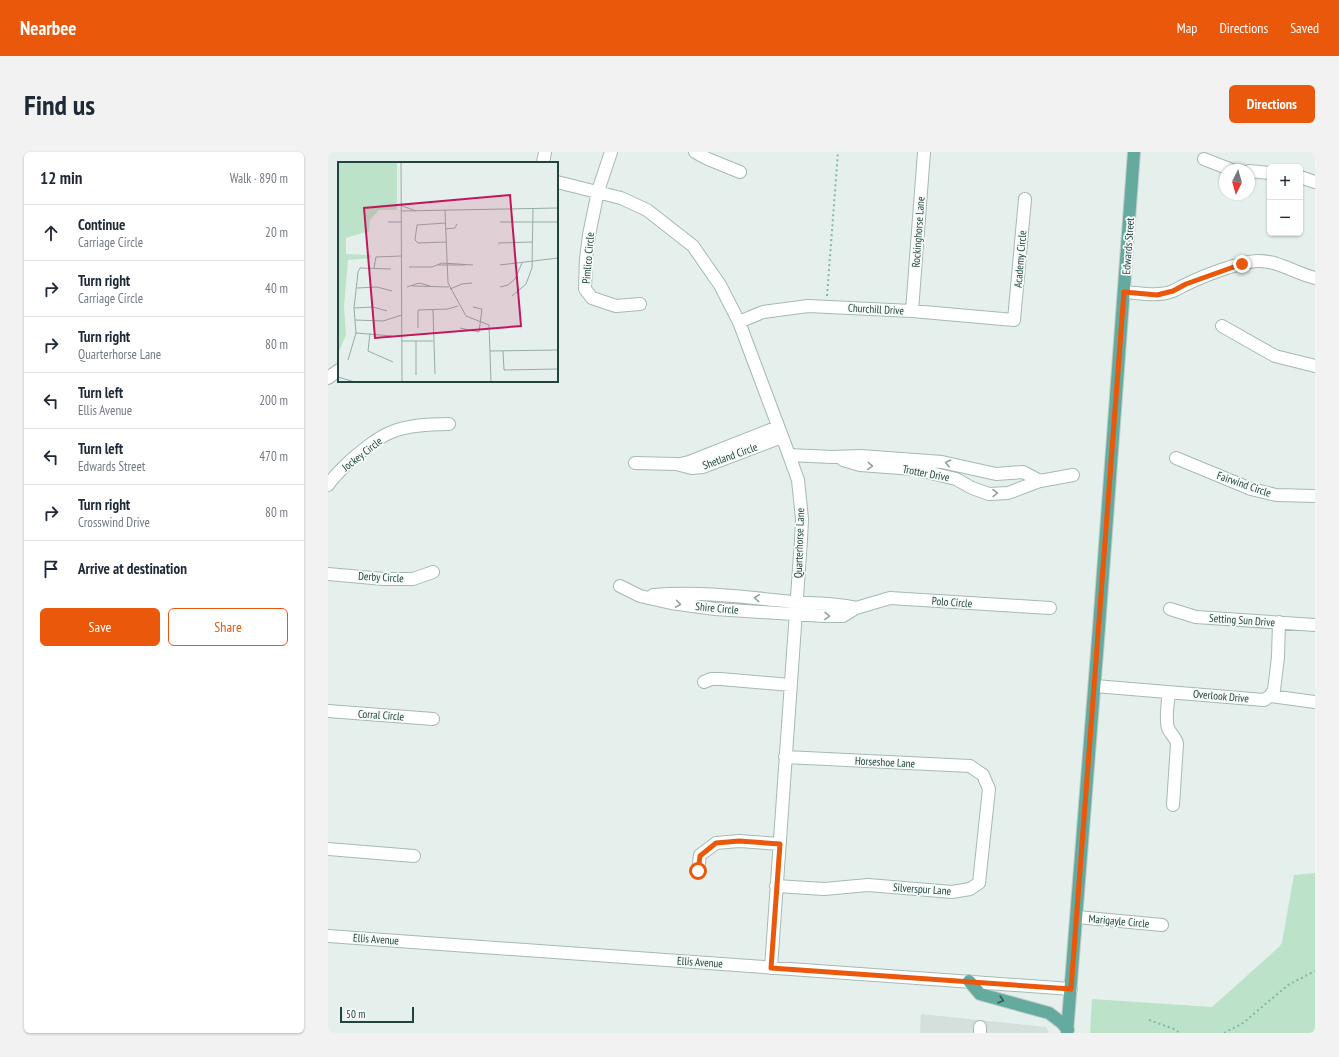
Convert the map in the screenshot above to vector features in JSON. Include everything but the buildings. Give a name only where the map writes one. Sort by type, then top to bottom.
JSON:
[{"type":"main road","name":"Edwards Street","points":[[1068,1032],[1134,152]]},
{"type":"main road","points":[[969,981],[980,994],[1049,1013],[1062,1023],[1068,1032]]},
{"type":"street","points":[[543,162],[544,152]]},
{"type":"street","name":"Pimlico Circle","points":[[611,152],[598,191],[589,235],[586,259],[585,289],[592,298],[616,306],[640,304]]},
{"type":"street","points":[[696,152],[708,159],[740,172]]},
{"type":"street","name":"Rockinghorse Lane","points":[[912,311],[924,152]]},
{"type":"street","points":[[1204,159],[1219,165]]},
{"type":"street","points":[[1255,172],[1267,173]]},
{"type":"street","points":[[1303,178],[1315,182]]},
{"type":"street","name":"Quarterhorse Lane","points":[[558,182],[598,191],[621,198],[647,210],[693,246],[720,285],[739,322],[798,480],[802,519],[771,968]]},
{"type":"street","name":"Academy Circle","points":[[1014,320],[1025,199]]},
{"type":"street","points":[[1124,292],[1157,295],[1173,291],[1186,284],[1220,271],[1255,261],[1269,261],[1305,276],[1315,278]]},
{"type":"street","name":"Churchill Drive","points":[[739,322],[763,312],[808,306],[912,311],[1014,320]]},
{"type":"street","points":[[1222,326],[1275,356],[1315,366]]},
{"type":"street","points":[[328,378],[338,371]]},
{"type":"street","name":"Jockey Circle","points":[[328,485],[358,454],[394,430],[429,424],[449,424]]},
{"type":"street","name":"Shetland Circle","points":[[635,463],[676,464],[689,462],[780,432]]},
{"type":"street","name":"Trotter Drive","points":[[789,456],[862,456],[942,462],[996,474],[1022,472],[1040,481]]},
{"type":"street","name":"Trotter Drive","points":[[832,457],[860,465],[914,469],[928,472],[956,479],[972,488],[989,494],[1008,493],[1040,481],[1073,475]]},
{"type":"street","name":"Fairwind Circle","points":[[1176,458],[1251,489],[1276,495],[1315,496]]},
{"type":"street","name":"Derby Circle","points":[[328,574],[384,579],[413,579],[433,572]]},
{"type":"street","name":"Shire Circle","points":[[620,586],[640,596],[671,603],[715,609],[796,608]]},
{"type":"street","name":"Polo Circle","points":[[796,608],[844,605],[856,608],[890,598],[1050,608]]},
{"type":"street","name":"Setting Sun Drive","points":[[1170,609],[1196,617],[1315,625]]},
{"type":"street","points":[[1270,696],[1274,690],[1278,657],[1279,622]]},
{"type":"street","points":[[704,682],[711,679],[721,679],[790,685]]},
{"type":"street","name":"Overlook Drive","points":[[1095,686],[1264,700],[1270,696],[1315,702]]},
{"type":"street","points":[[1168,692],[1168,727],[1178,744],[1173,805]]},
{"type":"street","name":"Corral Circle","points":[[328,711],[433,719]]},
{"type":"street","name":"Horseshoe Lane","points":[[785,758],[970,766],[983,775]]},
{"type":"street","name":"Silverspur Lane","points":[[776,886],[824,889],[868,885],[952,892],[970,889],[979,883],[989,789],[983,775]]},
{"type":"street","points":[[698,871],[700,856],[716,843],[739,841],[780,844]]},
{"type":"street","points":[[328,849],[414,856]]},
{"type":"street","name":"Marigayle Circle","points":[[1077,918],[1162,925]]},
{"type":"street","name":"Ellis Avenue","points":[[328,936],[1071,989]]},
{"type":"path","points":[[827,307],[838,152]]},
{"type":"path","points":[[1224,1033],[1242,1023],[1288,985],[1315,971]]},
{"type":"path","points":[[1149,1020],[1174,1029],[1180,1033]]},
{"type":"shaded area","points":[[921,1014],[1046,1027],[1049,1033],[920,1033]]},
{"type":"green space","points":[[1315,873],[1315,1033],[1090,1033],[1092,999],[1212,1007],[1280,946],[1294,875]]},
{"type":"route","points":[[698,871],[700,856],[716,843],[739,841],[780,844],[771,968],[1071,989],[1124,292],[1157,295],[1173,291],[1186,284],[1242,264]]}]
